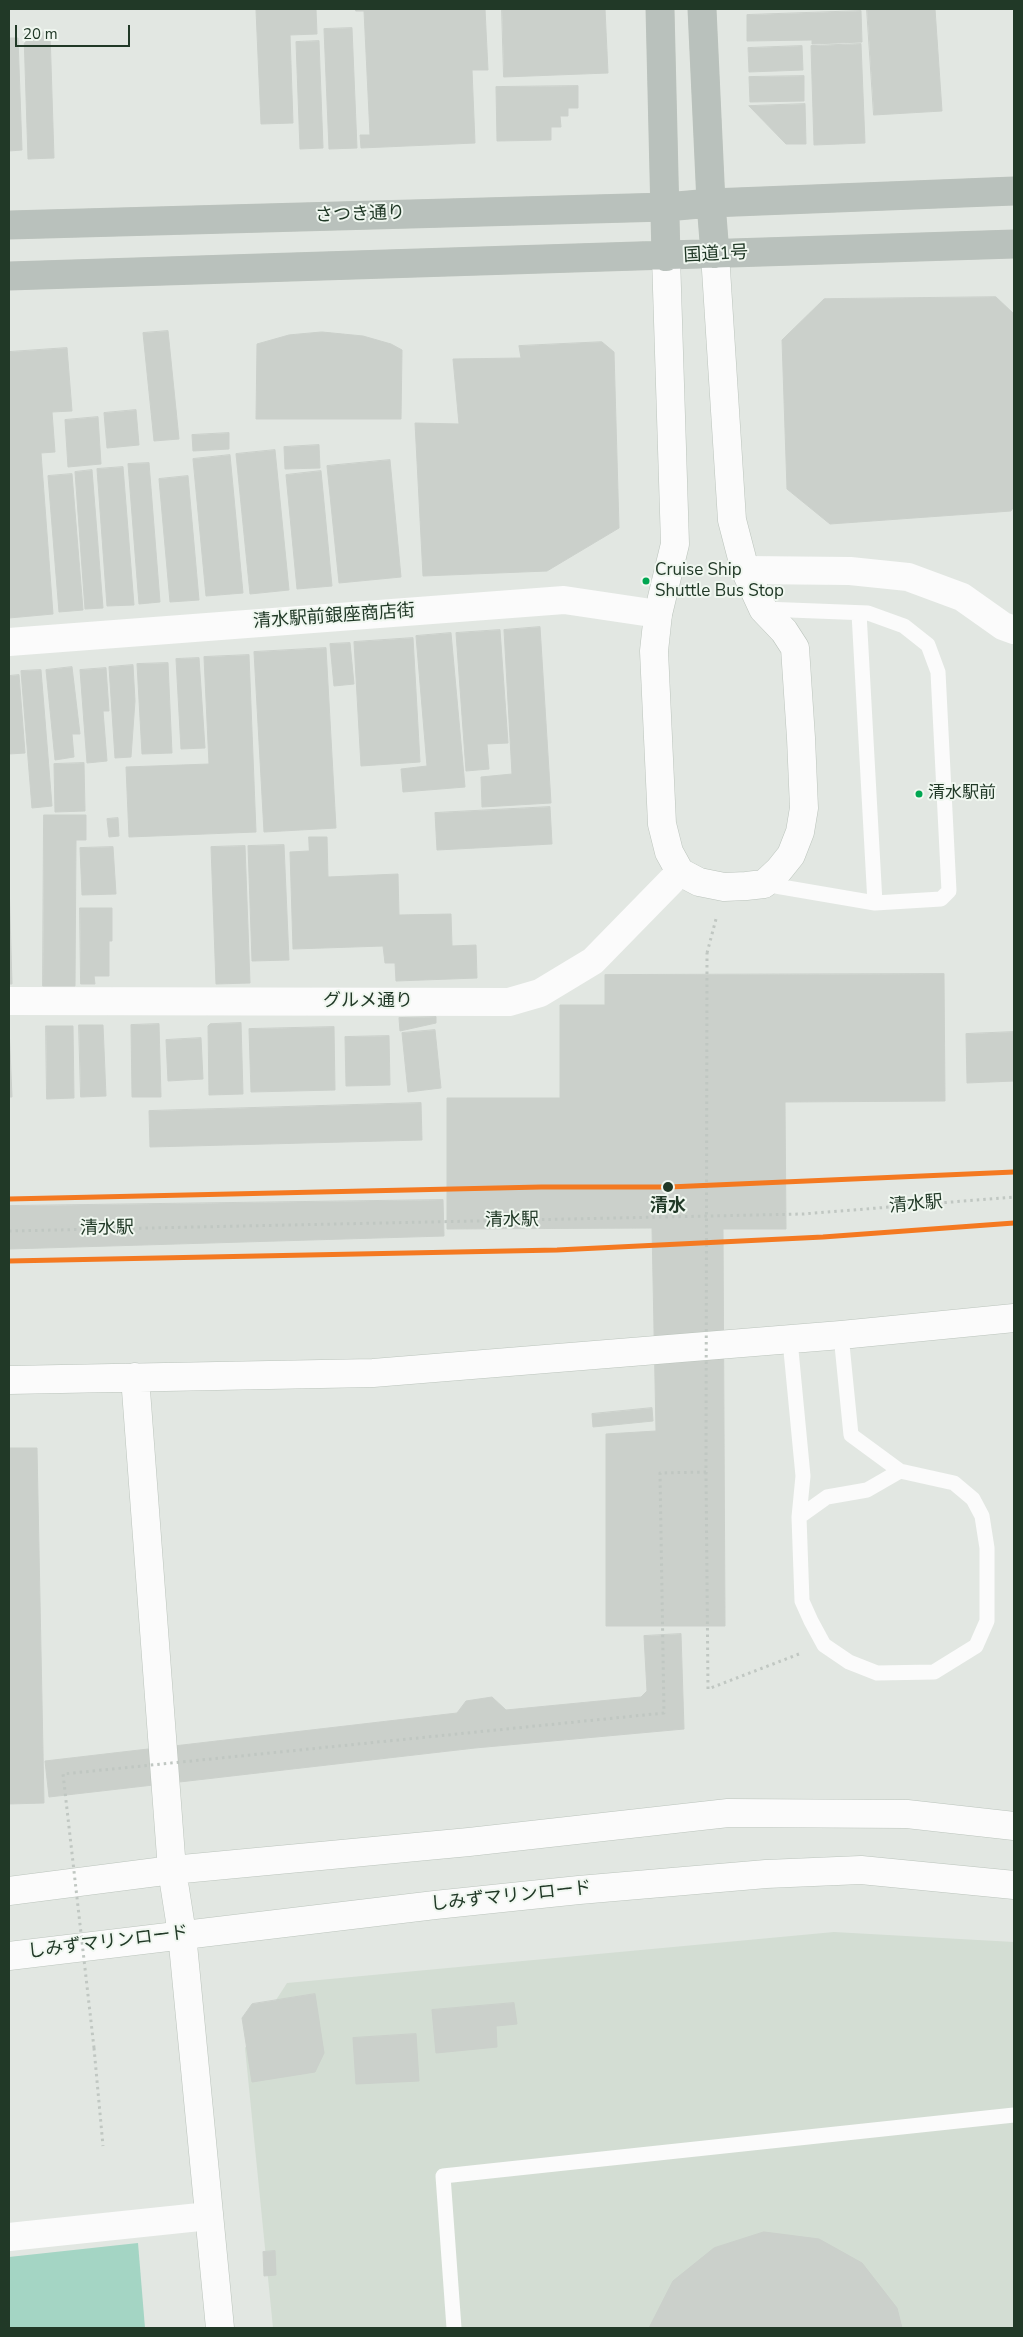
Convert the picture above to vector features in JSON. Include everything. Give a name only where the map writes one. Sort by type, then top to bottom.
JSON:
[{"type":"highway","name":"国道1号","points":[[660,9],[666,257],[1014,244]]},
{"type":"highway","points":[[702,9],[715,254]]},
{"type":"highway","points":[[711,203],[1014,191]]},
{"type":"highway","name":"さつき通り","points":[[9,224],[666,207],[711,203]]},
{"type":"highway","points":[[9,276],[666,257]]},
{"type":"street","points":[[666,257],[675,544],[658,614],[654,651],[662,824],[668,852],[680,872],[699,882],[724,887],[764,884],[779,870],[791,855],[800,832],[804,808],[802,738],[794,648],[784,631],[763,609],[745,570],[732,520],[715,254]]},
{"type":"street","points":[[745,570],[850,571],[908,577],[962,597],[1003,626],[1014,630]]},
{"type":"street","name":"清水駅前銀座商店街","points":[[9,642],[564,600],[658,614]]},
{"type":"street","name":"グルメ通り","points":[[9,1001],[509,1002],[540,994],[593,961],[680,872]]},
{"type":"street","points":[[9,1380],[373,1373],[790,1340],[1014,1318]]},
{"type":"street","points":[[135,1377],[172,1870],[182,1934],[220,2328]]},
{"type":"street","points":[[9,1891],[172,1870],[469,1842],[728,1813],[908,1814],[1014,1826]]},
{"type":"street","name":"しみずマリンロード","points":[[9,1956],[182,1934],[579,1890],[766,1874],[862,1870],[1014,1885]]},
{"type":"street","points":[[9,2237],[209,2216]]},
{"type":"lane","points":[[763,609],[868,613],[904,626],[928,645],[938,672],[949,891],[941,899],[875,903],[764,884]]},
{"type":"lane","points":[[860,613],[875,903]]},
{"type":"lane","points":[[790,1340],[802,1452],[803,1476],[799,1517],[802,1601],[824,1645],[848,1662],[877,1673],[934,1672],[976,1646],[987,1621],[987,1548],[982,1516],[973,1499],[954,1483],[900,1471],[851,1435],[841,1335]]},
{"type":"lane","points":[[799,1517],[827,1497],[867,1490],[900,1471]]},
{"type":"lane","points":[[454,2328],[443,2176],[1014,2114]]},
{"type":"path","points":[[707,953],[706,1472],[708,1689],[824,1645]]},
{"type":"path","name":"清水駅","points":[[9,1231],[803,1214],[1014,1197]]},
{"type":"path","points":[[103,2146],[64,1774],[664,1713],[660,1473],[706,1472]]},
{"type":"shaded area","points":[[834,1932],[1014,1942],[1014,2328],[273,2328],[245,2048],[287,1983]]},
{"type":"shaded area","points":[[138,2243],[145,2328],[9,2328],[9,2257]]},
{"type":"building","points":[[316,9],[317,34],[290,35],[293,123],[261,124],[256,10]]},
{"type":"building","points":[[356,9],[485,9],[488,70],[472,70],[475,143],[361,148],[360,135],[370,135],[364,11],[356,11]]},
{"type":"building","points":[[502,9],[605,9],[608,73],[504,77]]},
{"type":"building","points":[[867,9],[935,9],[942,111],[874,115]]},
{"type":"building","points":[[861,11],[862,42],[812,44],[812,40],[747,41],[747,15]]},
{"type":"building","points":[[352,28],[357,148],[329,149],[324,29]]},
{"type":"building","points":[[50,32],[54,158],[28,159],[24,34]]},
{"type":"building","points":[[9,38],[18,38],[22,150],[9,151]]},
{"type":"building","points":[[319,41],[323,148],[300,149],[296,42]]},
{"type":"building","points":[[861,44],[865,143],[814,145],[811,46]]},
{"type":"building","points":[[802,46],[803,70],[749,72],[748,48]]},
{"type":"building","points":[[804,76],[804,101],[750,102],[749,77]]},
{"type":"building","points":[[578,86],[578,108],[568,108],[568,116],[560,116],[561,127],[551,127],[551,140],[497,141],[496,87]]},
{"type":"building","points":[[805,104],[806,144],[786,144],[749,106]]},
{"type":"building","points":[[996,297],[1014,314],[1014,506],[1011,511],[830,524],[787,489],[782,340],[824,299]]},
{"type":"building","points":[[168,331],[179,439],[154,441],[143,333]]},
{"type":"building","points":[[322,332],[363,336],[391,344],[402,350],[401,419],[256,419],[257,344],[289,335]]},
{"type":"building","points":[[602,342],[614,352],[619,528],[547,571],[423,576],[415,423],[459,424],[453,359],[521,358],[519,346]]},
{"type":"building","points":[[67,348],[72,411],[52,412],[55,452],[41,453],[53,614],[9,618],[9,352]]},
{"type":"building","points":[[136,410],[139,445],[107,448],[104,413]]},
{"type":"building","points":[[98,417],[101,464],[68,467],[65,420]]},
{"type":"building","points":[[229,433],[229,449],[193,451],[192,435]]},
{"type":"building","points":[[319,445],[320,468],[285,469],[284,447]]},
{"type":"building","points":[[275,450],[289,590],[250,594],[236,454]]},
{"type":"building","points":[[230,455],[243,593],[206,596],[193,459]]},
{"type":"building","points":[[390,460],[401,577],[339,583],[327,466]]},
{"type":"building","points":[[149,463],[160,602],[139,604],[128,464]]},
{"type":"building","points":[[123,467],[134,605],[107,606],[97,469]]},
{"type":"building","points":[[92,470],[103,608],[85,609],[75,472]]},
{"type":"building","points":[[321,471],[332,586],[297,589],[286,475]]},
{"type":"building","points":[[72,474],[83,610],[59,612],[48,476]]},
{"type":"building","points":[[188,476],[199,600],[170,602],[159,479]]},
{"type":"building","points":[[540,627],[551,803],[482,807],[481,777],[512,774],[504,630]]},
{"type":"building","points":[[500,630],[508,743],[487,744],[489,769],[466,771],[456,633]]},
{"type":"building","points":[[451,633],[465,787],[403,792],[401,769],[427,766],[416,636]]},
{"type":"building","points":[[413,638],[420,762],[361,766],[354,642]]},
{"type":"building","points":[[350,643],[354,684],[334,686],[330,644]]},
{"type":"building","points":[[326,648],[336,828],[264,832],[254,652]]},
{"type":"building","points":[[249,655],[256,832],[129,837],[126,767],[209,764],[204,657]]},
{"type":"building","points":[[199,658],[205,748],[181,749],[176,659]]},
{"type":"building","points":[[168,663],[172,753],[142,754],[137,664]]},
{"type":"building","points":[[133,665],[135,701],[131,757],[115,758],[109,667]]},
{"type":"building","points":[[72,667],[80,734],[72,734],[74,757],[55,760],[46,670]]},
{"type":"building","points":[[106,668],[109,711],[103,711],[107,761],[87,763],[80,670]]},
{"type":"building","points":[[41,670],[52,806],[32,808],[21,671]]},
{"type":"building","points":[[19,675],[25,753],[9,754],[9,676]]},
{"type":"building","points":[[84,763],[85,811],[55,812],[54,764]]},
{"type":"building","points":[[550,807],[552,844],[437,850],[435,813]]},
{"type":"building","points":[[44,815],[86,815],[86,840],[76,840],[75,986],[43,986]]},
{"type":"building","points":[[118,818],[119,836],[109,837],[107,819]]},
{"type":"building","points":[[309,837],[327,837],[328,877],[398,874],[399,915],[451,914],[452,946],[476,945],[477,978],[396,981],[395,963],[385,963],[383,946],[293,949],[290,852],[309,851]]},
{"type":"building","points":[[284,845],[289,960],[252,961],[248,846]]},
{"type":"building","points":[[245,846],[250,983],[216,984],[211,847]]},
{"type":"building","points":[[113,847],[116,894],[82,895],[80,848]]},
{"type":"building","points":[[9,881],[12,984],[9,984]]},
{"type":"building","points":[[80,908],[112,908],[112,941],[109,941],[109,976],[94,976],[95,984],[81,984]]},
{"type":"building","points":[[944,974],[945,1101],[785,1102],[786,1229],[723,1229],[725,1626],[606,1626],[606,1434],[656,1431],[652,1228],[447,1229],[447,1098],[560,1098],[560,1005],[605,1005],[605,975]]},
{"type":"building","points":[[436,1017],[436,1023],[400,1031],[399,1018]]},
{"type":"building","points":[[241,1023],[243,1094],[209,1095],[208,1026],[210,1024]]},
{"type":"building","points":[[159,1024],[161,1097],[132,1097],[131,1025]]},
{"type":"building","points":[[79,1025],[103,1025],[106,1096],[81,1097]]},
{"type":"building","points":[[9,1026],[12,1097],[9,1097]]},
{"type":"building","points":[[46,1026],[73,1026],[74,1098],[47,1099]]},
{"type":"building","points":[[334,1027],[335,1090],[251,1092],[249,1029]]},
{"type":"building","points":[[435,1030],[441,1088],[408,1092],[402,1033]]},
{"type":"building","points":[[1014,1032],[1014,1081],[967,1083],[966,1034]]},
{"type":"building","points":[[389,1036],[390,1085],[346,1086],[345,1037]]},
{"type":"building","points":[[201,1038],[203,1079],[168,1081],[166,1040]]},
{"type":"building","points":[[421,1103],[422,1140],[150,1147],[149,1111]]},
{"type":"building","points":[[443,1200],[444,1236],[9,1249],[9,1206]]},
{"type":"building","points":[[652,1408],[653,1421],[593,1427],[592,1414]]},
{"type":"building","points":[[9,1448],[37,1448],[44,1803],[9,1804]]},
{"type":"building","points":[[681,1634],[684,1729],[475,1748],[49,1797],[45,1761],[457,1713],[466,1701],[492,1697],[506,1710],[641,1697],[647,1691],[644,1636]]},
{"type":"building","points":[[315,1994],[324,2053],[315,2072],[252,2082],[242,2018],[252,2004]]},
{"type":"building","points":[[514,2003],[517,2024],[496,2026],[497,2047],[436,2053],[432,2010]]},
{"type":"building","points":[[416,2034],[419,2081],[356,2084],[353,2038]]},
{"type":"building","points":[[764,2232],[819,2239],[862,2263],[897,2308],[902,2328],[649,2328],[673,2281],[714,2248]]},
{"type":"building","points":[[275,2251],[276,2275],[264,2276],[263,2252]]},
{"type":"transit line","points":[[9,1199],[541,1187],[669,1187],[1014,1172]]},
{"type":"transit line","points":[[9,1261],[557,1250],[823,1237],[1014,1223]]},
{"type":"place","name":"Cruise Ship Shuttle Bus Stop","points":[[646,581]]},
{"type":"place","name":"清水駅前","points":[[919,794]]},
{"type":"place","name":"清水","points":[[668,1187]]}]
